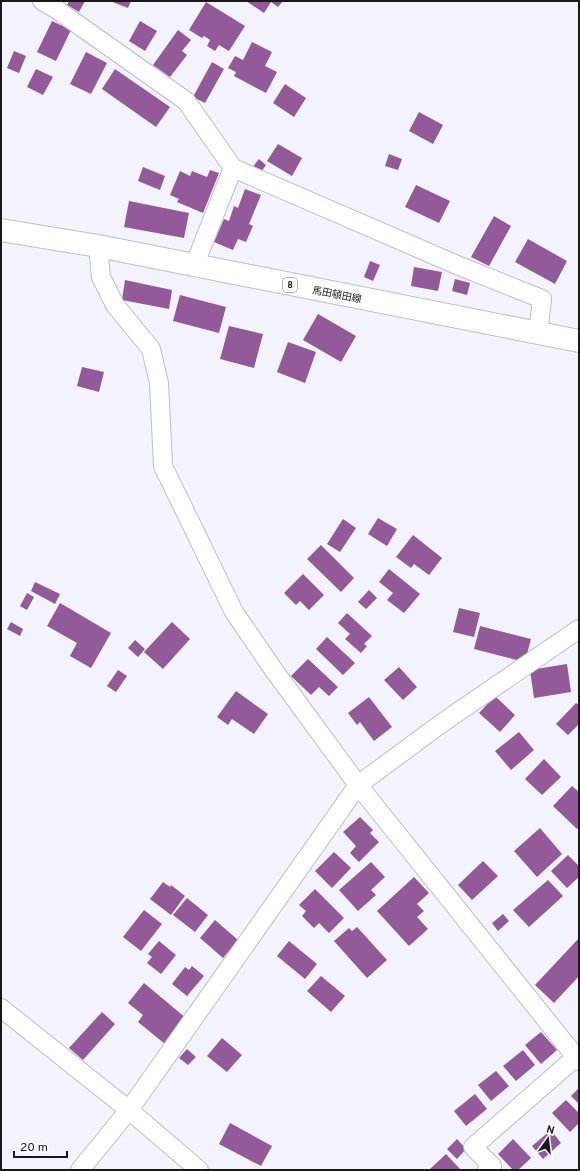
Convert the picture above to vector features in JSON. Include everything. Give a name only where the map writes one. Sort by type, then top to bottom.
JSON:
[{"type":"main road","name":"馬田頓田線","points":[[1,230],[98,246],[579,341]]},
{"type":"street","points":[[42,1],[56,8],[186,101],[233,168],[457,266],[542,299],[538,334]]},
{"type":"street","points":[[194,266],[233,168]]},
{"type":"street","points":[[98,246],[101,278],[104,284],[115,305],[150,349],[159,384],[163,466],[234,612],[273,669],[358,785],[577,1059],[473,1147],[492,1166],[487,1170]]},
{"type":"street","points":[[80,1170],[129,1110],[358,785],[442,723],[579,629]]},
{"type":"street","points":[[1,1008],[129,1110],[199,1170]]},
{"type":"building","points":[[69,1],[85,1],[79,12],[67,5]]},
{"type":"building","points":[[110,1],[131,1],[128,8]]},
{"type":"building","points":[[246,1],[283,1],[278,7],[271,2],[264,13]]},
{"type":"building","points":[[206,2],[245,26],[229,51],[219,45],[215,51],[207,46],[210,40],[204,36],[202,38],[189,30]]},
{"type":"building","points":[[52,21],[71,30],[56,61],[37,52]]},
{"type":"building","points":[[140,21],[157,31],[145,51],[129,41]]},
{"type":"building","points":[[178,30],[191,40],[182,51],[187,55],[170,77],[153,65]]},
{"type":"building","points":[[252,42],[272,52],[265,66],[277,72],[266,93],[234,76],[236,72],[228,68],[235,56],[243,60]]},
{"type":"building","points":[[14,51],[26,56],[19,73],[7,68]]},
{"type":"building","points":[[86,52],[107,63],[91,94],[70,84]]},
{"type":"building","points":[[212,62],[224,69],[205,103],[193,97]]},
{"type":"building","points":[[36,69],[53,77],[43,95],[27,87]]},
{"type":"building","points":[[115,69],[170,107],[156,127],[102,89]]},
{"type":"building","points":[[285,84],[306,98],[294,117],[273,103]]},
{"type":"building","points":[[419,112],[443,125],[433,144],[409,131]]},
{"type":"building","points":[[278,144],[302,158],[292,176],[267,161]]},
{"type":"building","points":[[389,154],[402,159],[398,170],[385,166]]},
{"type":"building","points":[[259,159],[266,165],[259,175],[251,169]]},
{"type":"building","points":[[143,167],[165,176],[160,190],[138,181]]},
{"type":"building","points":[[210,170],[219,173],[203,213],[177,202],[179,199],[170,195],[180,171],[190,176],[192,171],[207,177]]},
{"type":"building","points":[[416,185],[450,201],[439,223],[405,207]]},
{"type":"building","points":[[245,189],[261,195],[249,224],[253,226],[246,242],[238,239],[233,250],[214,242],[224,219],[229,221],[234,206],[238,208]]},
{"type":"building","points":[[129,201],[189,213],[184,238],[124,227]]},
{"type":"building","points":[[494,216],[511,226],[489,266],[471,257]]},
{"type":"building","points":[[528,239],[567,261],[555,284],[515,262]]},
{"type":"building","points":[[370,261],[380,265],[373,281],[364,277]]},
{"type":"building","points":[[414,267],[442,272],[438,291],[411,286]]},
{"type":"building","points":[[455,279],[470,283],[467,295],[452,291]]},
{"type":"building","points":[[125,280],[172,290],[169,309],[122,300]]},
{"type":"building","points":[[180,295],[226,307],[219,333],[173,321]]},
{"type":"building","points":[[318,314],[356,336],[341,362],[303,340]]},
{"type":"building","points":[[229,326],[263,334],[254,368],[220,359]]},
{"type":"building","points":[[288,342],[316,352],[305,383],[277,372]]},
{"type":"building","points":[[82,367],[104,372],[99,392],[77,386]]},
{"type":"building","points":[[378,518],[397,529],[387,546],[368,534]]},
{"type":"building","points":[[343,519],[356,528],[340,552],[327,544]]},
{"type":"building","points":[[413,535],[442,558],[429,575],[414,564],[411,568],[396,557]]},
{"type":"building","points":[[321,545],[354,578],[341,592],[307,559]]},
{"type":"building","points":[[389,569],[420,594],[404,613],[387,600],[393,593],[379,582]]},
{"type":"building","points":[[303,574],[324,595],[309,610],[300,601],[296,605],[284,593]]},
{"type":"building","points":[[35,582],[60,594],[55,604],[31,591]]},
{"type":"building","points":[[369,590],[377,598],[366,609],[358,602]]},
{"type":"building","points":[[27,593],[34,597],[27,610],[20,606]]},
{"type":"building","points":[[60,603],[111,633],[91,668],[70,656],[77,643],[47,626]]},
{"type":"building","points":[[459,608],[480,613],[474,637],[453,632]]},
{"type":"building","points":[[347,613],[372,636],[364,644],[367,646],[361,653],[345,639],[350,634],[338,623]]},
{"type":"building","points":[[11,622],[23,629],[20,636],[7,629]]},
{"type":"building","points":[[172,622],[190,639],[163,669],[144,652]]},
{"type":"building","points":[[480,626],[531,639],[525,662],[474,649]]},
{"type":"building","points":[[327,637],[355,663],[343,675],[316,649]]},
{"type":"building","points":[[135,640],[145,649],[138,657],[128,648]]},
{"type":"building","points":[[308,659],[338,687],[329,696],[319,687],[311,695],[291,676]]},
{"type":"building","points":[[567,664],[571,692],[534,698],[530,670]]},
{"type":"building","points":[[399,667],[417,687],[403,700],[384,680]]},
{"type":"building","points":[[118,670],[127,676],[116,692],[107,686]]},
{"type":"building","points":[[236,691],[268,714],[254,734],[232,719],[228,725],[217,717]]},
{"type":"building","points":[[495,696],[515,715],[500,732],[479,713]]},
{"type":"building","points":[[369,697],[392,727],[374,741],[360,722],[357,725],[348,713]]},
{"type":"building","points":[[576,703],[579,705],[579,724],[568,735],[556,724]]},
{"type":"building","points":[[519,732],[534,750],[511,770],[495,751]]},
{"type":"building","points":[[544,759],[561,777],[542,795],[525,779]]},
{"type":"building","points":[[572,786],[579,792],[579,827],[577,829],[553,806]]},
{"type":"building","points":[[360,817],[373,830],[370,833],[379,842],[359,862],[350,853],[356,846],[343,832]]},
{"type":"building","points":[[540,828],[562,854],[537,877],[514,851]]},
{"type":"building","points":[[334,852],[351,868],[332,888],[315,871]]},
{"type":"building","points":[[568,855],[579,866],[579,877],[567,888],[551,871]]},
{"type":"building","points":[[483,861],[498,876],[472,900],[458,885]]},
{"type":"building","points":[[371,862],[385,877],[371,890],[376,895],[358,911],[339,890]]},
{"type":"building","points":[[414,877],[429,893],[417,904],[424,911],[417,917],[428,929],[409,946],[377,911]]},
{"type":"building","points":[[548,880],[563,896],[529,927],[513,910]]},
{"type":"building","points":[[163,882],[170,887],[171,885],[185,896],[171,915],[150,899]]},
{"type":"building","points":[[315,889],[344,918],[329,933],[319,923],[314,928],[302,916],[306,911],[299,905]]},
{"type":"building","points":[[187,898],[208,915],[195,932],[173,915]]},
{"type":"building","points":[[144,910],[162,924],[141,951],[123,937]]},
{"type":"building","points":[[503,914],[509,921],[498,931],[492,923]]},
{"type":"building","points":[[215,920],[238,940],[223,958],[200,938]]},
{"type":"building","points":[[357,927],[387,960],[367,978],[334,941],[349,928],[352,931]]},
{"type":"building","points":[[579,938],[579,976],[554,1003],[535,985]]},
{"type":"building","points":[[159,941],[176,955],[161,974],[147,963],[152,957],[148,954]]},
{"type":"building","points":[[289,941],[317,964],[305,979],[277,956]]},
{"type":"building","points":[[192,966],[204,976],[187,996],[172,984],[185,967],[189,970]]},
{"type":"building","points":[[321,976],[345,996],[331,1012],[307,991]]},
{"type":"building","points":[[144,983],[186,1018],[165,1044],[138,1022],[143,1015],[128,1003]]},
{"type":"building","points":[[102,1012],[115,1024],[83,1060],[69,1048]]},
{"type":"building","points":[[541,1032],[557,1050],[541,1064],[525,1045]]},
{"type":"building","points":[[222,1038],[242,1055],[227,1072],[207,1056]]},
{"type":"building","points":[[187,1049],[196,1057],[188,1065],[179,1058]]},
{"type":"building","points":[[523,1050],[535,1065],[516,1081],[503,1066]]},
{"type":"building","points":[[496,1071],[509,1086],[491,1101],[478,1085]]},
{"type":"building","points":[[579,1088],[579,1104],[571,1096]]},
{"type":"building","points":[[475,1094],[487,1109],[466,1126],[454,1111]]},
{"type":"building","points":[[566,1100],[579,1113],[579,1123],[570,1132],[552,1113]]},
{"type":"building","points":[[230,1123],[272,1146],[261,1166],[219,1144]]},
{"type":"building","points":[[551,1130],[561,1143],[543,1159],[532,1146]]},
{"type":"building","points":[[457,1139],[466,1149],[457,1159],[447,1149]]},
{"type":"building","points":[[513,1139],[531,1158],[518,1170],[513,1170],[498,1154]]},
{"type":"building","points":[[446,1154],[461,1170],[429,1170]]}]
